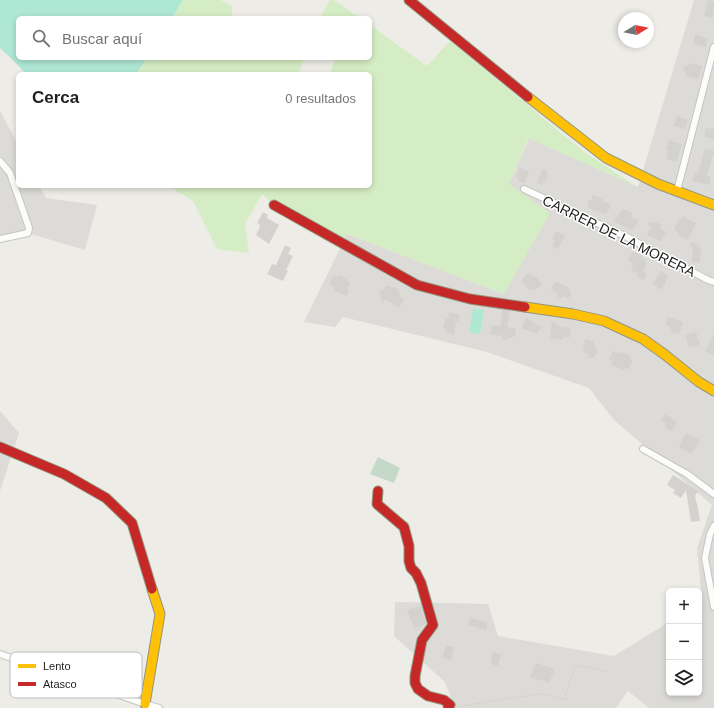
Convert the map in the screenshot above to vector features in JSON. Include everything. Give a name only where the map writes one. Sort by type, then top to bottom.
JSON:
[{"type":"street","points":[[409,0],[511,84],[606,158],[658,184],[714,205]]},
{"type":"street","points":[[677,191],[714,48]]},
{"type":"street","points":[[0,161],[10,173],[29,228],[28,233],[0,239]]},
{"type":"street","name":"CARRER DE LA MORERA","points":[[524,189],[625,236],[714,282]]},
{"type":"street","points":[[274,205],[417,285],[470,300],[573,314],[604,321],[643,339],[699,382],[714,391]]},
{"type":"street","points":[[0,446],[64,474],[106,498],[132,523],[160,614],[145,704]]},
{"type":"street","points":[[642,449],[687,474],[714,494]]},
{"type":"street","points":[[378,491],[378,504],[404,527],[409,546],[409,561],[411,568],[416,573],[421,583],[433,625],[422,640],[414,676],[415,683],[418,689],[428,696],[444,700],[449,706]]},
{"type":"street","points":[[714,526],[710,534],[705,558],[714,605]]},
{"type":"street","points":[[0,654],[10,657]]},
{"type":"street","points":[[128,698],[159,708]]},
{"type":"path","points":[[449,706],[459,708],[505,698],[540,694],[553,696],[564,700],[575,668],[583,666],[608,672]]},
{"type":"shaded area","points":[[694,0],[714,0],[714,708],[649,708],[628,691],[616,708],[455,708],[445,682],[394,636],[395,602],[488,604],[498,636],[614,656],[666,624],[666,696],[702,696],[702,588],[701,588],[697,548],[712,505],[613,419],[589,388],[487,352],[343,317],[335,327],[304,322],[347,234],[504,294],[509,184],[529,138],[638,187]]},
{"type":"shaded area","points":[[0,110],[16,141],[16,188],[40,188],[46,198],[97,205],[85,250],[28,233],[0,239]]},
{"type":"shaded area","points":[[0,411],[19,433],[0,491]]},
{"type":"green space","points":[[0,0],[183,0],[173,16],[16,16],[16,60],[146,60],[137,72],[24,72],[0,48]]},
{"type":"green space","points":[[183,0],[221,0],[232,6],[232,16],[173,16]]},
{"type":"green space","points":[[330,0],[334,0],[357,16],[321,16]]},
{"type":"green space","points":[[372,26],[427,66],[450,41],[584,152],[638,187],[528,138],[509,184],[550,213],[504,294],[347,234],[342,243],[274,205],[262,194],[245,224],[249,253],[217,249],[193,201],[172,188],[372,188],[372,72],[331,72],[334,60],[372,60]]},
{"type":"green space","points":[[146,60],[304,60],[299,72],[137,72]]},
{"type":"green space","points":[[473,308],[484,310],[480,334],[469,332]]},
{"type":"green space","points":[[378,457],[400,468],[394,483],[370,474]]},
{"type":"building","points":[[708,0],[714,2],[713,18],[704,16]]},
{"type":"building","points":[[695,34],[708,38],[706,47],[693,44]]},
{"type":"building","points":[[693,63],[702,66],[698,79],[685,76],[686,71],[683,70],[684,65],[688,66],[689,64],[692,65]]},
{"type":"building","points":[[677,116],[688,120],[685,129],[674,126]]},
{"type":"building","points":[[706,128],[714,129],[714,139],[704,137]]},
{"type":"building","points":[[669,140],[682,144],[677,162],[666,159],[669,151],[666,150]]},
{"type":"building","points":[[705,149],[714,151],[707,176],[711,177],[709,185],[692,181],[695,172],[698,173]]},
{"type":"building","points":[[520,167],[529,172],[525,183],[518,181],[519,178],[516,177]]},
{"type":"building","points":[[542,169],[548,172],[546,174],[548,175],[546,181],[544,180],[542,185],[537,183]]},
{"type":"building","points":[[593,195],[603,199],[603,201],[611,205],[606,215],[588,207],[589,200],[591,201]]},
{"type":"building","points":[[623,210],[627,210],[633,214],[631,217],[639,221],[632,230],[614,221]]},
{"type":"building","points":[[263,212],[268,215],[267,218],[279,225],[269,244],[256,235],[260,227],[260,224],[257,223]]},
{"type":"building","points":[[682,216],[696,223],[688,240],[678,235],[679,233],[674,230]]},
{"type":"building","points":[[656,222],[661,225],[660,228],[666,232],[661,241],[647,235],[651,227],[646,224]]},
{"type":"building","points":[[556,231],[565,236],[558,249],[552,246],[555,240],[552,239]]},
{"type":"building","points":[[691,242],[700,246],[699,248],[702,249],[700,262],[692,262],[693,249],[690,246]]},
{"type":"building","points":[[285,245],[291,248],[288,254],[293,256],[286,270],[288,271],[283,281],[267,274],[272,264],[276,265]]},
{"type":"building","points":[[632,252],[642,255],[641,257],[646,259],[645,262],[647,262],[643,271],[647,273],[644,280],[637,277],[639,273],[631,270],[633,266],[631,265],[632,263],[628,261]]},
{"type":"building","points":[[661,271],[668,276],[662,290],[653,284]]},
{"type":"building","points":[[528,273],[537,278],[542,284],[538,288],[532,290],[527,289],[526,285],[522,282]]},
{"type":"building","points":[[334,275],[338,277],[339,275],[350,282],[347,290],[349,291],[346,296],[333,290],[334,286],[329,284]]},
{"type":"building","points":[[555,281],[570,288],[570,297],[567,298],[565,296],[560,298],[557,296],[557,293],[551,290]]},
{"type":"building","points":[[386,285],[393,288],[396,287],[400,291],[400,297],[404,299],[399,308],[385,299],[383,304],[379,292],[383,290]]},
{"type":"building","points":[[503,310],[510,311],[507,327],[516,328],[515,337],[512,336],[512,338],[507,338],[507,340],[502,339],[502,336],[490,334],[492,325],[500,326]]},
{"type":"building","points":[[449,312],[460,315],[458,322],[456,322],[454,334],[446,332],[446,329],[443,329],[446,318],[448,319]]},
{"type":"building","points":[[668,317],[683,322],[679,334],[672,332],[670,327],[665,325]]},
{"type":"building","points":[[525,318],[536,323],[535,325],[544,327],[538,330],[537,333],[522,329]]},
{"type":"building","points":[[552,322],[558,324],[558,326],[571,328],[569,338],[563,337],[562,340],[550,338]]},
{"type":"building","points":[[696,332],[700,344],[689,347],[685,335]]},
{"type":"building","points":[[714,334],[714,355],[705,351]]},
{"type":"building","points":[[585,339],[594,342],[594,346],[597,347],[597,354],[594,358],[588,357],[589,354],[583,352]]},
{"type":"building","points":[[613,351],[620,354],[622,352],[631,357],[630,359],[633,361],[628,369],[625,368],[624,371],[611,364],[613,361],[609,359]]},
{"type":"building","points":[[664,414],[677,422],[672,431],[665,427],[666,423],[661,421]]},
{"type":"building","points":[[686,433],[700,440],[692,454],[679,447]]},
{"type":"building","points":[[673,475],[698,491],[695,496],[700,521],[691,522],[686,490],[681,498],[673,493],[675,490],[667,485]]},
{"type":"building","points":[[421,606],[426,624],[414,628],[407,610]]},
{"type":"building","points":[[470,618],[487,622],[486,630],[468,625]]},
{"type":"building","points":[[446,645],[454,647],[451,660],[442,657]]},
{"type":"building","points":[[493,652],[501,654],[498,666],[491,664]]},
{"type":"building","points":[[536,663],[555,669],[549,683],[530,677]]},
{"type":"traffic: slow","points":[[528,97],[606,158],[658,184],[714,205]]},
{"type":"traffic: slow","points":[[525,307],[573,314],[604,321],[643,339],[699,382],[714,391]]},
{"type":"traffic: slow","points":[[145,704],[160,614],[152,589]]},
{"type":"traffic: jam","points":[[409,0],[528,97]]},
{"type":"traffic: jam","points":[[274,205],[417,285],[470,299],[525,307]]},
{"type":"traffic: jam","points":[[0,447],[64,474],[106,498],[132,523],[152,589]]},
{"type":"traffic: jam","points":[[378,491],[377,504],[404,527],[409,546],[409,561],[411,568],[416,573],[421,583],[433,625],[422,640],[415,683],[418,689],[428,696],[444,700],[450,705],[448,708]]}]
